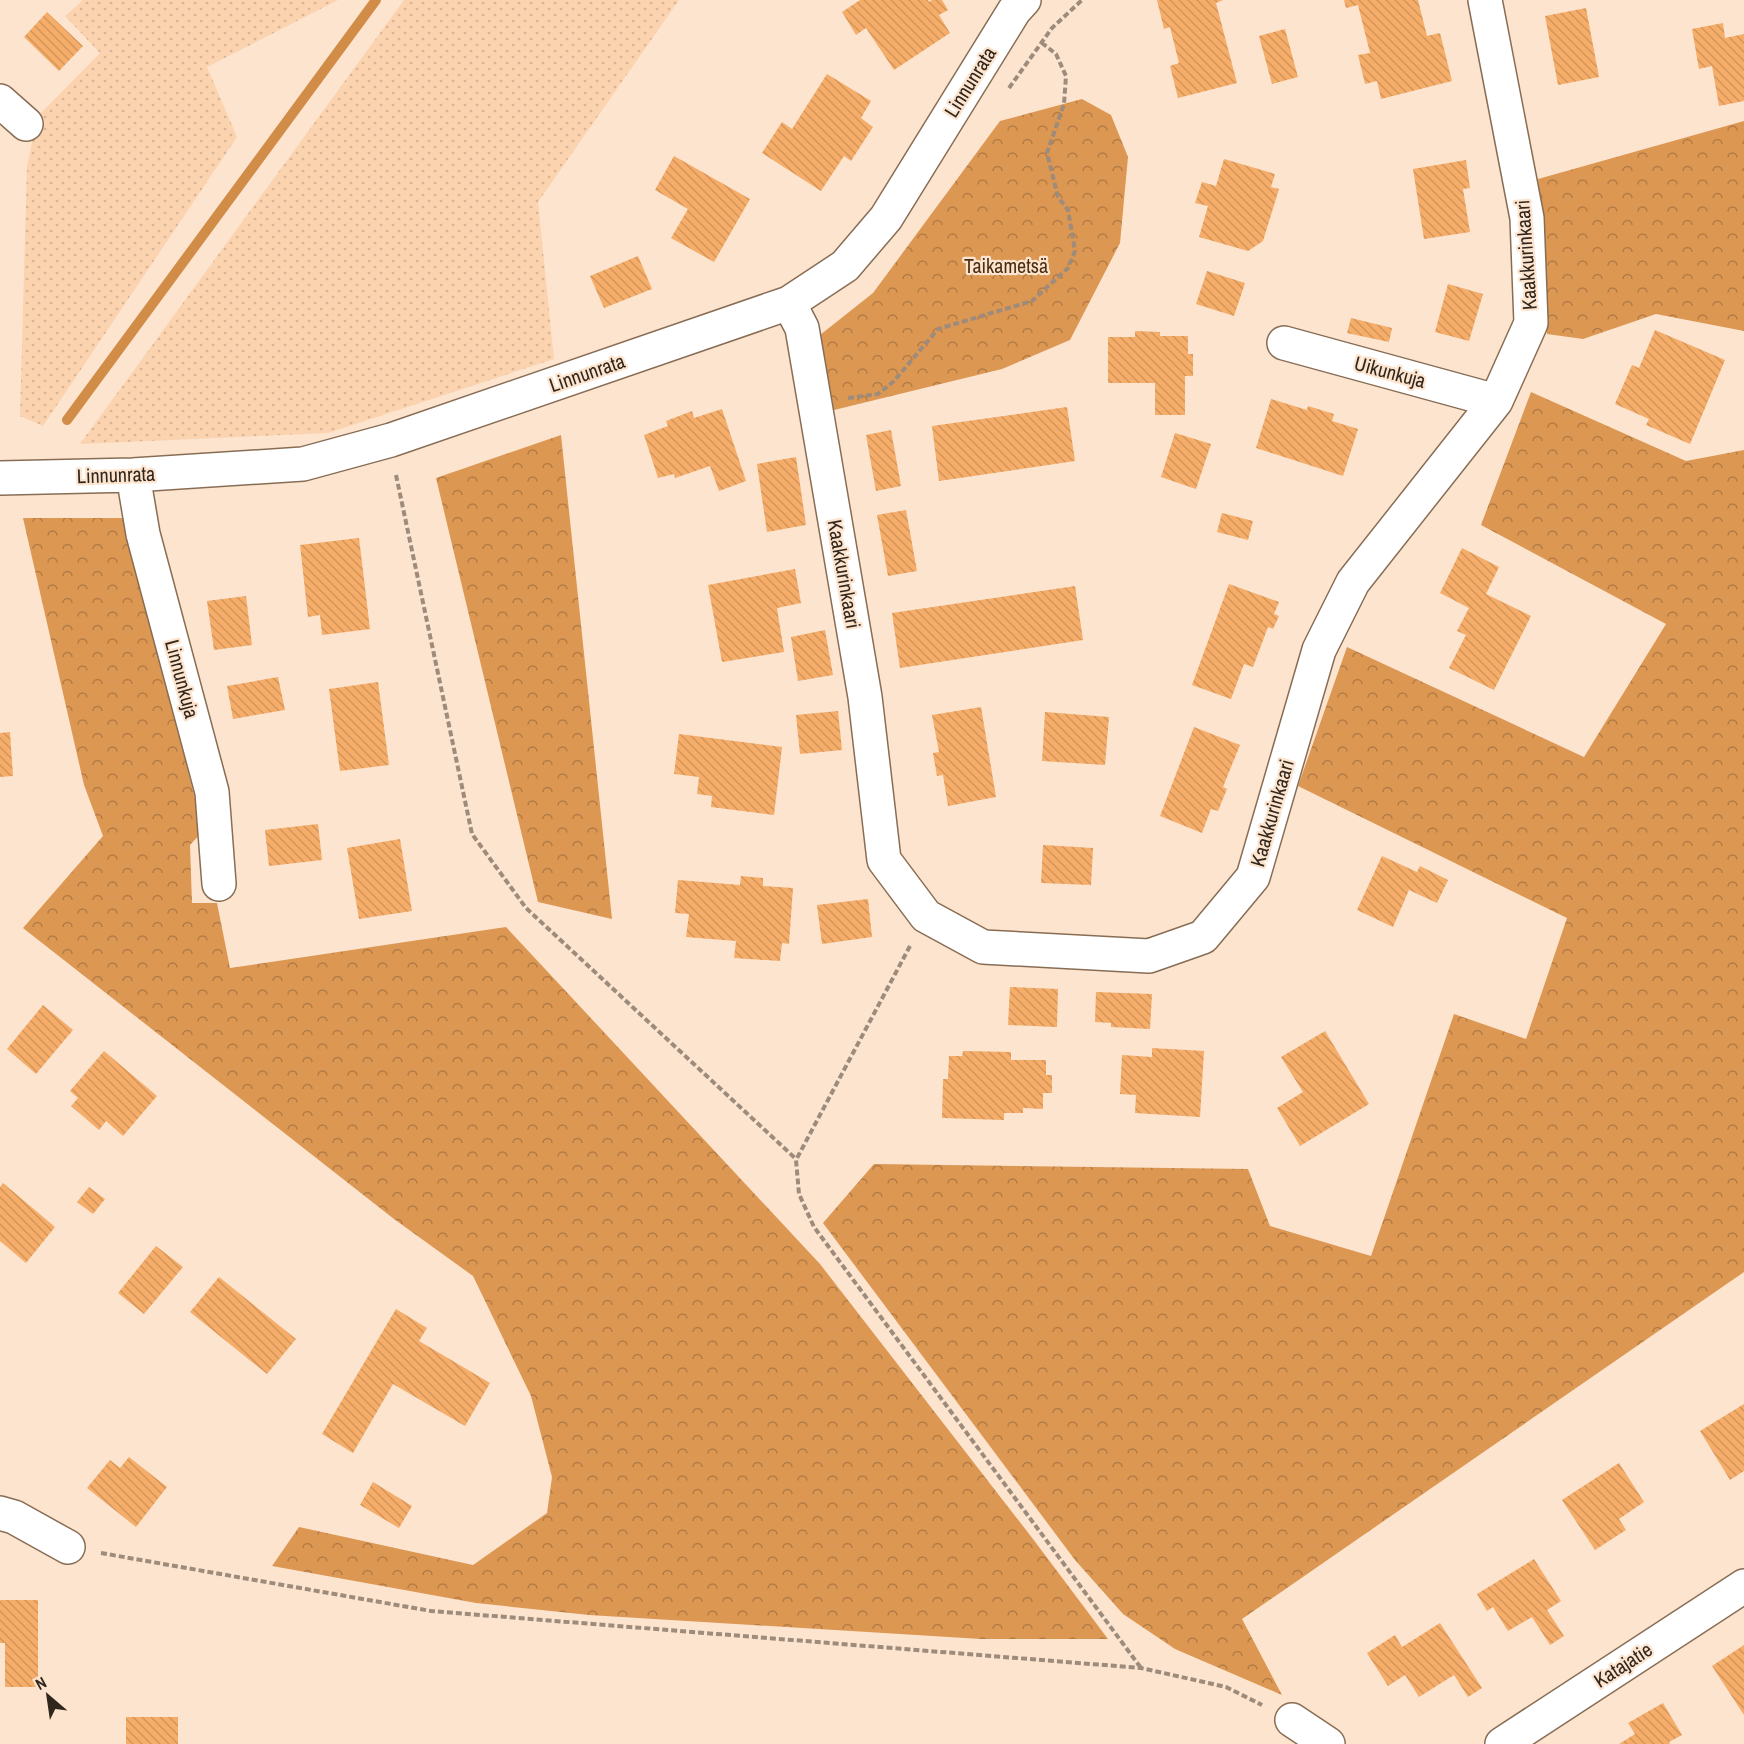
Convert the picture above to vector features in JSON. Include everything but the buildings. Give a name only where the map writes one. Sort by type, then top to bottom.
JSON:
[{"type":"street","name":"Linnunrata","points":[[0,478],[133,475],[303,464],[391,440],[789,303],[845,267],[886,219],[1014,11],[1024,0]]},
{"type":"street","name":"Kaakkurinkaari","points":[[789,303],[802,328],[865,697],[884,860],[926,916],[983,947],[1149,956],[1203,937],[1253,877],[1319,650],[1353,582],[1496,401],[1531,323],[1527,218],[1485,0]]},
{"type":"street","points":[[0,101],[26,124]]},
{"type":"street","name":"Uikunkuja","points":[[1284,343],[1496,401]]},
{"type":"street","name":"Linnunkuja","points":[[133,475],[142,534],[212,792],[219,884]]},
{"type":"street","points":[[0,1513],[14,1516],[68,1547]]},
{"type":"street","name":"Katajatie","points":[[1502,1744],[1744,1586]]},
{"type":"street","points":[[1292,1720],[1328,1744]]},
{"type":"path","points":[[814,404],[878,394],[894,381],[938,329],[1032,301],[1068,268],[1075,251],[1072,231],[1068,210],[1058,197],[1047,153],[1064,104],[1066,76],[1056,54],[1042,43]]},
{"type":"path","points":[[396,475],[472,834],[526,908],[796,1160]]},
{"type":"path","points":[[926,916],[796,1160],[800,1194],[813,1227],[1141,1668]]},
{"type":"path","points":[[68,1547],[431,1611],[1141,1668],[1226,1687],[1292,1720]]},
{"type":"shaded area","points":[[83,0],[338,0],[207,67],[237,137],[43,426],[20,416],[27,166],[38,116],[100,53],[65,16]]},
{"type":"shaded area","points":[[404,0],[679,0],[538,202],[554,359],[328,433],[80,444]]},
{"type":"green space","name":"Taikametsä","points":[[1082,99],[1111,115],[1128,157],[1120,243],[1070,340],[1002,369],[834,410],[820,335],[873,293],[1000,121]]},
{"type":"green space","points":[[1744,121],[1744,331],[1656,314],[1583,339],[1547,334],[1538,179]]},
{"type":"green space","points":[[1531,392],[1686,461],[1744,450],[1744,1272],[1242,1619],[1282,1695],[1175,1649],[1123,1614],[1075,1560],[823,1223],[874,1164],[1248,1169],[1270,1226],[1371,1256],[1454,1014],[1526,1039],[1567,918],[1298,786],[1347,647],[1584,757],[1666,624],[1481,525]]},
{"type":"green space","points":[[561,435],[612,919],[538,902],[436,478]]},
{"type":"green space","points":[[23,518],[125,518],[203,831],[190,845],[192,903],[217,903],[230,968],[506,927],[820,1264],[1108,1639],[981,1639],[589,1615],[476,1603],[272,1566],[299,1527],[473,1565],[547,1513],[552,1477],[531,1396],[473,1276],[394,1219],[23,928],[103,836],[84,785]]},
{"type":"waterway","points":[[67,420],[376,0]]}]
